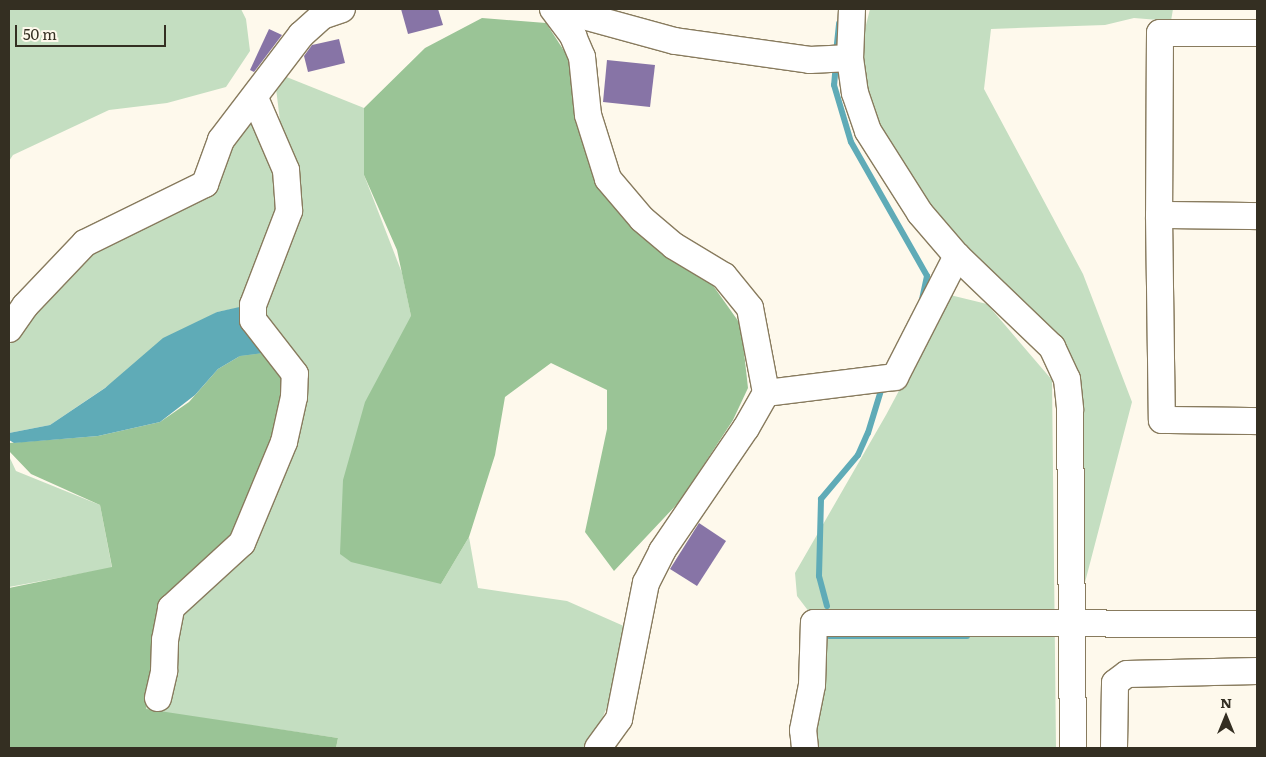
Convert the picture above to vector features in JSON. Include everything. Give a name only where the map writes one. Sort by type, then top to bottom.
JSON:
[{"type":"street","points":[[9,329],[25,306],[86,243],[205,184],[221,140],[255,98],[301,35],[322,16],[342,9]]},
{"type":"street","points":[[553,9],[573,36],[582,57],[588,115],[608,179],[642,219],[674,246],[724,276],[750,308],[766,393],[746,428],[662,551],[646,583],[619,719],[598,748]]},
{"type":"street","points":[[558,9],[675,41],[810,60],[849,58]]},
{"type":"street","points":[[852,9],[849,58],[856,93],[868,131],[920,213],[957,256],[1052,347],[1066,379],[1070,410],[1073,748]]},
{"type":"street","points":[[1257,33],[1160,33],[1159,215],[1162,420],[1257,421]]},
{"type":"street","points":[[158,698],[164,670],[165,640],[171,608],[242,542],[284,442],[294,397],[295,374],[254,320],[253,304],[289,211],[286,170],[255,98]]},
{"type":"street","points":[[1159,215],[1257,216]]},
{"type":"street","points":[[766,393],[882,379],[957,256]]},
{"type":"street","points":[[805,748],[803,730],[812,685],[814,623],[1257,624]]},
{"type":"street","points":[[1114,748],[1115,683],[1127,674],[1257,671]]},
{"type":"green space","points":[[9,9],[241,9],[246,19],[250,51],[226,87],[167,103],[109,110],[13,155],[9,161]]},
{"type":"green space","points":[[870,9],[1173,9],[1171,21],[1134,18],[1105,25],[991,29],[984,89],[1083,274],[1132,402],[1083,590],[1081,381],[1054,331],[934,215],[871,109],[861,45]]},
{"type":"green space","points":[[482,18],[546,23],[572,63],[598,184],[702,270],[741,325],[748,388],[733,420],[680,501],[614,571],[585,532],[607,429],[607,390],[551,363],[505,397],[495,455],[469,537],[441,584],[351,562],[340,554],[343,480],[365,402],[411,316],[397,250],[364,175],[364,108],[425,48]]},
{"type":"green space","points":[[274,72],[364,108],[364,175],[402,273],[411,316],[441,584],[469,537],[478,588],[567,601],[626,627],[614,691],[591,744],[586,748],[336,748],[338,738],[146,710],[171,608],[253,305],[217,312],[50,425],[9,433],[9,345],[60,283],[62,268],[205,184],[255,98],[286,170]]},
{"type":"green space","points":[[950,295],[987,304],[1052,380],[1056,748],[815,748],[816,621],[797,596],[795,573],[886,415]]},
{"type":"green space","points":[[278,351],[295,374],[242,543],[171,608],[146,709],[338,738],[336,748],[9,748],[9,588],[112,567],[100,505],[31,474],[9,451],[9,443],[98,436],[160,422],[189,402],[218,369],[240,356]]},
{"type":"green space","points":[[9,456],[16,471],[100,505],[112,568],[9,587]]},
{"type":"water","points":[[244,306],[278,351],[240,356],[218,369],[195,395],[160,422],[98,436],[14,443],[9,440],[9,433],[50,425],[105,388],[163,338],[217,312]]},
{"type":"building","points":[[401,9],[438,9],[443,25],[408,34]]},
{"type":"building","points":[[269,29],[282,35],[254,72],[250,70]]},
{"type":"building","points":[[339,39],[345,63],[308,72],[304,56],[312,45]]},
{"type":"building","points":[[607,60],[655,65],[650,107],[603,102]]},
{"type":"building","points":[[699,523],[726,541],[697,586],[670,569]]},
{"type":"waterway","points":[[836,53],[839,23]]},
{"type":"waterway","points":[[836,63],[834,85],[851,142],[927,276],[922,300]]},
{"type":"waterway","points":[[827,606],[819,576],[821,499],[858,455],[868,433],[883,384]]},
{"type":"waterway","points":[[829,636],[967,636]]}]
